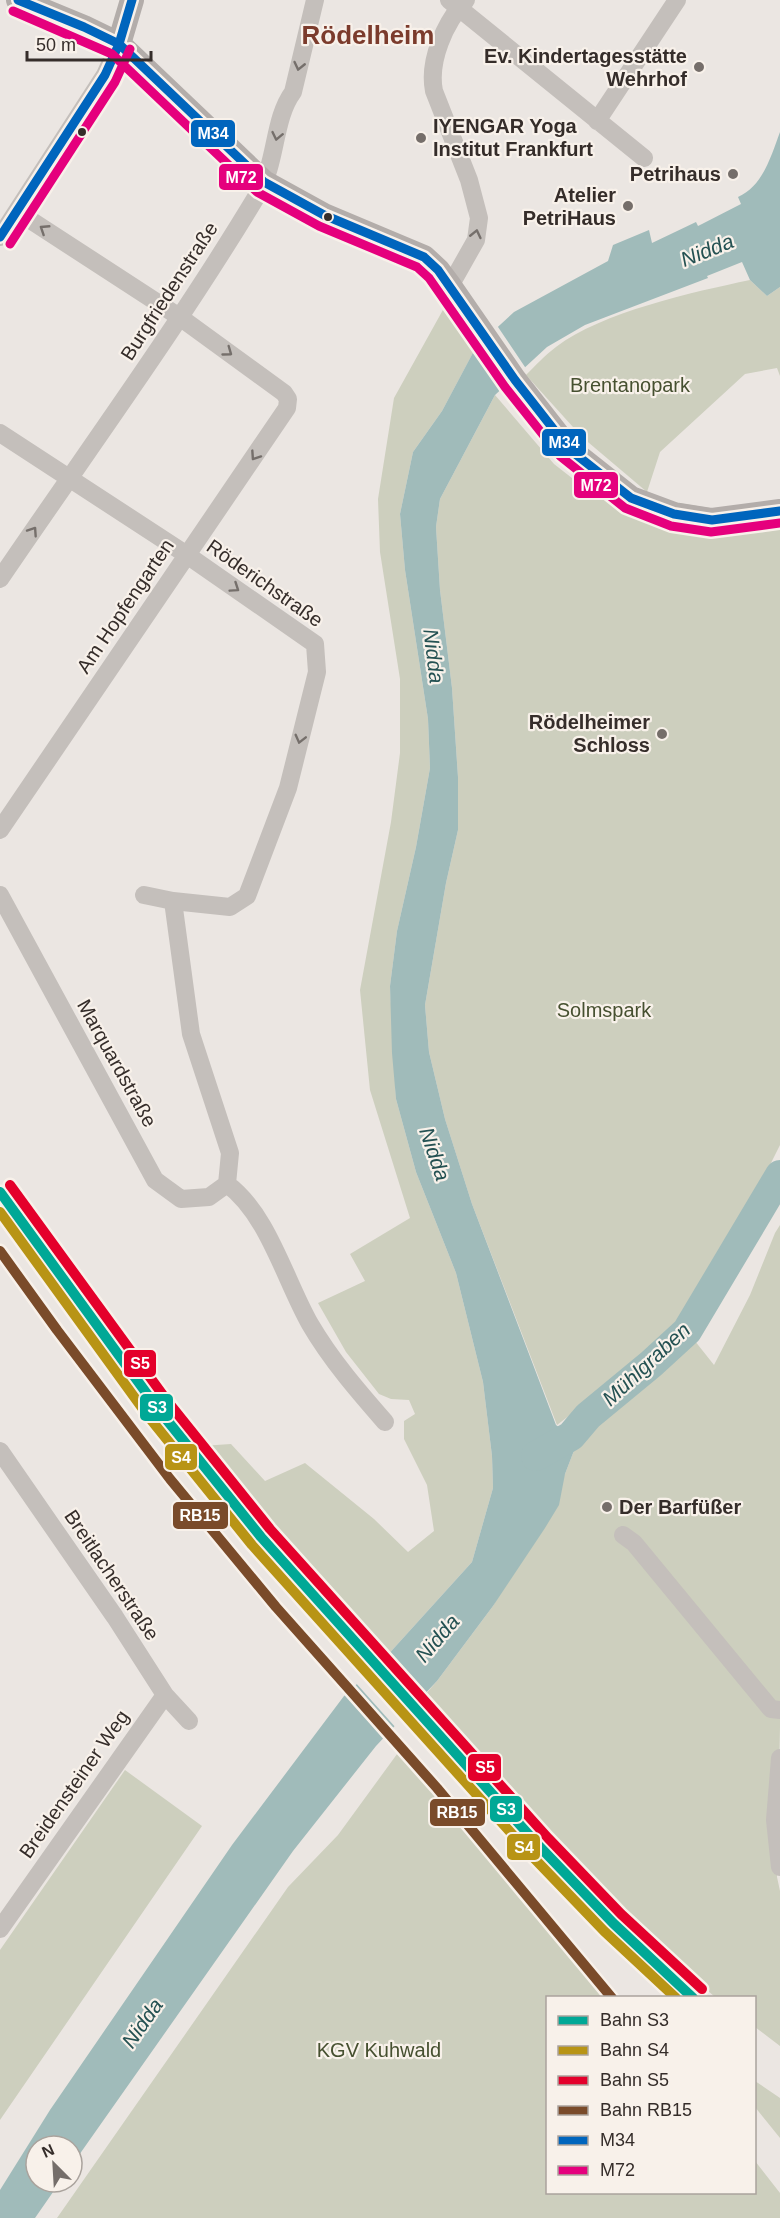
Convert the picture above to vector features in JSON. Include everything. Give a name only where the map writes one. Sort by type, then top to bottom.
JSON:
[{"type":"main road","points":[[18,0],[119,44],[264,182],[324,215],[424,257],[438,270],[515,380],[568,449],[632,498],[674,514],[712,520],[780,511]]},
{"type":"main road","points":[[119,44],[132,0]]},
{"type":"street","name":"Burgfriedenstraße","points":[[0,579],[181,318],[264,182],[274,153],[285,102],[293,92],[315,0]]},
{"type":"street","points":[[597,121],[677,0]]},
{"type":"street","points":[[450,286],[476,240],[479,218],[469,180],[431,79],[432,66],[458,3],[644,158]]},
{"type":"street","points":[[0,237],[105,75],[119,44]]},
{"type":"street","points":[[18,212],[181,318]]},
{"type":"street","name":"Am Hopfengarten","points":[[0,830],[287,408],[288,399],[284,393],[181,318]]},
{"type":"street","name":"Röderichstraße","points":[[0,433],[187,555],[315,644],[318,672],[288,788],[247,896],[230,907],[173,901]]},
{"type":"street","name":"Marquardstraße","points":[[0,895],[155,1180],[181,1199],[209,1197],[227,1184]]},
{"type":"street","points":[[144,895],[173,901],[191,1034],[230,1153],[227,1184],[241,1194],[256,1214],[310,1324],[344,1376],[385,1422]]},
{"type":"street","name":"Breitlacherstraße","points":[[0,1451],[6,1472],[115,1617],[165,1695],[189,1721]]},
{"type":"street","points":[[623,1535],[634,1543],[771,1709],[780,1710]]},
{"type":"street","name":"Breidensteiner Weg","points":[[0,1929],[165,1695]]},
{"type":"street","points":[[780,1758],[775,1820],[780,1867]]},
{"type":"green space","name":"Brentanopark","points":[[750,280],[767,296],[780,287],[780,376],[777,368],[745,374],[660,452],[647,492],[582,437],[526,375],[556,347],[598,323],[649,305]]},
{"type":"green space","points":[[444,308],[475,349],[442,411],[413,452],[400,514],[405,570],[428,719],[430,768],[416,847],[397,931],[390,986],[396,1099],[416,1172],[456,1273],[483,1382],[492,1456],[493,1488],[472,1562],[385,1658],[361,1627],[350,1620],[349,1623],[201,1446],[231,1444],[265,1481],[305,1463],[374,1519],[408,1552],[434,1531],[427,1485],[404,1439],[404,1421],[415,1414],[409,1400],[391,1399],[379,1394],[346,1352],[318,1303],[365,1281],[350,1254],[410,1218],[370,1090],[360,990],[391,822],[400,753],[400,679],[380,552],[378,499],[394,398]]},
{"type":"green space","name":"Solmspark","points":[[495,395],[554,464],[595,496],[653,499],[780,519],[780,1145],[692,1321],[557,1425],[472,1204],[445,1119],[429,1052],[425,1005],[446,883],[458,830],[458,777],[452,688],[440,590],[436,527],[440,499]]},
{"type":"green space","points":[[780,1225],[780,1727],[777,1877],[780,1891],[780,2046],[756,2028],[756,1996],[714,1996],[621,1915],[532,1817],[456,1727],[424,1696],[493,1606],[565,1474],[575,1448],[651,1364],[687,1331],[714,1365],[750,1295]]},
{"type":"green space","name":"KGV Kuhwald","points":[[400,1750],[511,1875],[606,1989],[615,1996],[546,1996],[546,2194],[756,2194],[756,2162],[780,2193],[780,2218],[57,2218],[74,2194],[84,2194],[84,2179],[288,1887],[338,1835]]},
{"type":"green space","points":[[125,1770],[202,1826],[0,2120],[0,1950]]},
{"type":"green space","points":[[756,2082],[780,2098],[780,2138],[756,2108]]},
{"type":"water","name":"Nidda","points":[[780,132],[780,287],[767,296],[750,280],[742,262],[707,276],[708,278],[585,325],[547,347],[495,395],[440,499],[436,527],[440,590],[452,688],[458,777],[458,830],[446,883],[425,1005],[429,1052],[445,1119],[472,1204],[556,1425],[571,1436],[575,1448],[565,1474],[559,1505],[493,1606],[437,1681],[376,1746],[293,1851],[84,2148],[84,2134],[35,2134],[232,1845],[344,1696],[385,1658],[472,1562],[493,1488],[492,1456],[483,1382],[456,1273],[416,1172],[396,1099],[392,1053],[390,986],[397,931],[416,847],[430,768],[428,719],[405,570],[400,514],[413,452],[442,411],[476,347],[514,312],[608,261],[613,245],[649,230],[652,243],[696,222],[698,226],[741,204],[738,197],[754,186],[769,160]]},
{"type":"water","points":[[24,2152],[24,2194],[52,2194],[35,2218],[0,2218],[0,2190]]},
{"type":"pier","points":[[496,324],[527,370],[503,390],[473,346]]},
{"type":"pier","points":[[378,1661],[419,1705],[397,1729],[355,1682]]},
{"type":"waterway","name":"Mühlgraben","points":[[536,1456],[571,1436],[588,1416],[687,1331],[780,1175]]},
{"type":"rail line","name":"S5","points":[[10,1185],[168,1402],[270,1529],[548,1838],[621,1914],[702,1989]]},
{"type":"rail line","name":"S3","points":[[0,1192],[158,1409],[261,1537],[539,1846],[613,1923],[691,1996]]},
{"type":"rail line","name":"S4","points":[[0,1212],[148,1416],[252,1545],[530,1854],[604,1931],[674,1996]]},
{"type":"rail line","name":"RB15","points":[[0,1251],[170,1479],[276,1607],[437,1788],[610,1996]]},
{"type":"transit line","name":"M34","points":[[18,0],[119,44],[264,182],[324,215],[424,257],[438,270],[515,380],[569,449],[631,498],[674,514],[712,520],[780,511]]},
{"type":"transit line","name":"M34","points":[[0,237],[105,75],[119,44],[132,0]]},
{"type":"transit line","name":"M72","points":[[13,11],[112,54],[257,192],[319,226],[417,267],[429,278],[505,387],[560,456],[625,508],[671,526],[711,532],[780,523]]},
{"type":"transit line","name":"M72","points":[[10,244],[115,82],[130,49]]},
{"type":"place","name":"Ev. Kindertagesstätte Wehrhof","points":[[699,67]]},
{"type":"place","name":"IYENGAR Yoga Institut Frankfurt","points":[[421,138]]},
{"type":"place","name":"Petrihaus","points":[[733,174]]},
{"type":"place","name":"Atelier PetriHaus","points":[[628,206]]},
{"type":"place","name":"Rödelheimer Schloss","points":[[662,734]]},
{"type":"place","name":"Der Barfüßer","points":[[607,1507]]},
{"type":"district","name":"Rödelheim","points":[[368,35]]}]
